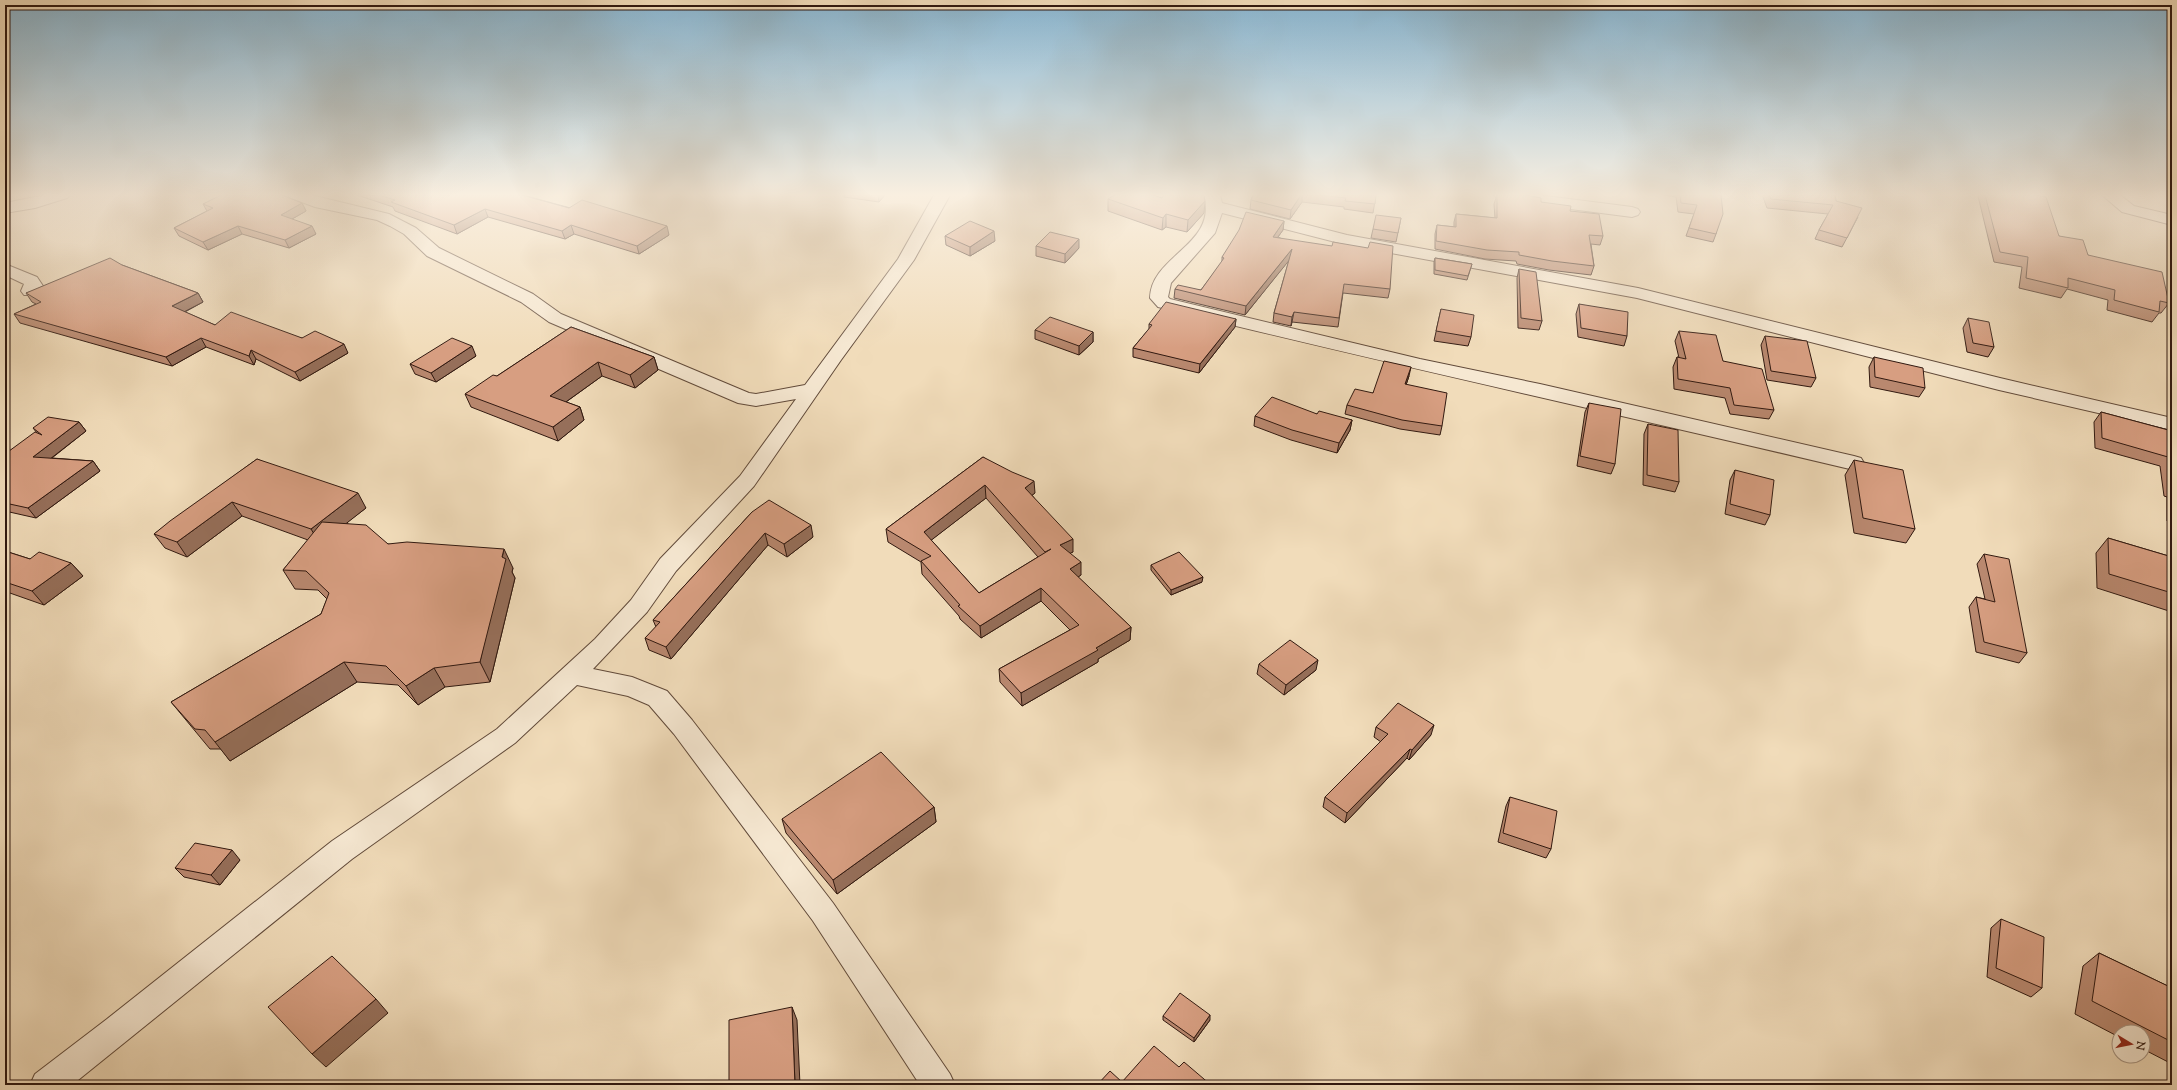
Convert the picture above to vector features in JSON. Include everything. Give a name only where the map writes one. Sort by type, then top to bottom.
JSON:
[{"type":"street","points":[[426,246],[433,252],[527,298],[555,318],[608,342],[652,358],[745,399],[756,400],[811,390]]},
{"type":"street","points":[[46,1085],[118,1030],[342,850],[506,736],[603,645],[640,606],[668,565],[746,481],[772,448],[811,390],[906,260],[914,246]]},
{"type":"street","points":[[1196,246],[1186,258],[1163,280],[1158,288],[1158,298],[1164,303],[1420,365],[1547,392],[1854,463]]},
{"type":"street","points":[[1379,246],[1591,283],[1638,293],[1999,384],[2172,424]]},
{"type":"street","points":[[5,269],[31,282],[34,286],[30,291]]},
{"type":"street","points":[[571,674],[632,687],[658,698],[683,727],[822,912],[938,1085]]},
{"type":"building","points":[[1036,246],[1073,246],[1065,254]]},
{"type":"building","points":[[1229,246],[1356,246],[1368,248],[1369,246],[1393,246],[1390,289],[1344,284],[1339,318],[1294,312],[1292,317],[1274,313],[1292,249],[1246,306],[1175,289],[1178,285],[1201,290],[1224,258],[1222,257]]},
{"type":"building","points":[[1464,246],[1591,246],[1594,266],[1519,255],[1519,252],[1487,250]]},
{"type":"building","points":[[1998,246],[2085,246],[2088,255],[2162,272],[2169,303],[2160,301],[2159,312],[2114,300],[2115,290],[2068,278],[2068,288],[2026,278],[2028,257],[2000,252]]},
{"type":"building","points":[[110,258],[122,265],[198,293],[172,306],[215,325],[231,312],[302,338],[315,331],[344,344],[295,372],[251,350],[249,356],[201,338],[166,357],[14,314],[41,302],[26,293]]},
{"type":"building","points":[[1435,258],[1472,264],[1468,276],[1435,270]]},
{"type":"building","points":[[1519,269],[1536,272],[1542,321],[1521,318]]},
{"type":"building","points":[[1166,302],[1236,319],[1200,364],[1133,348],[1152,325],[1149,324]]},
{"type":"building","points":[[1579,304],[1628,312],[1627,336],[1581,328]]},
{"type":"building","points":[[1441,309],[1474,315],[1471,337],[1436,331]]},
{"type":"building","points":[[1050,317],[1093,332],[1079,346],[1035,330]]},
{"type":"building","points":[[1968,318],[1989,322],[1994,347],[1973,343]]},
{"type":"building","points":[[571,327],[654,357],[630,375],[598,362],[550,396],[580,407],[553,427],[465,394],[493,375],[497,376]]},
{"type":"building","points":[[1679,331],[1716,335],[1723,361],[1762,369],[1774,410],[1734,405],[1730,388],[1678,379],[1677,357],[1686,359]]},
{"type":"building","points":[[1765,336],[1807,341],[1816,378],[1771,371]]},
{"type":"building","points":[[452,338],[472,346],[431,373],[410,364]]},
{"type":"building","points":[[1874,357],[1923,368],[1925,388],[1875,377]]},
{"type":"building","points":[[1384,361],[1411,367],[1405,384],[1447,393],[1442,426],[1402,420],[1347,405],[1355,389],[1373,393]]},
{"type":"building","points":[[1272,397],[1317,414],[1319,411],[1352,420],[1339,443],[1292,430],[1255,416]]},
{"type":"building","points":[[1589,403],[1621,409],[1615,464],[1580,456]]},
{"type":"building","points":[[2101,412],[2172,431],[2172,483],[2168,457],[2102,438]]},
{"type":"building","points":[[48,417],[79,422],[33,457],[93,461],[28,508],[5,503],[5,454],[35,432],[42,435],[33,428]]},
{"type":"building","points":[[1648,424],[1678,430],[1679,482],[1647,475]]},
{"type":"building","points":[[983,457],[1012,472],[1034,481],[1025,488],[1073,539],[1060,545],[1081,562],[1070,569],[1131,627],[1096,648],[1098,650],[1021,693],[999,669],[1079,625],[1041,588],[980,626],[958,606],[960,605],[921,561],[931,556],[886,529]],"holes":[[[985,485],[1045,552],[1051,549],[979,593],[924,532]]]},
{"type":"building","points":[[257,459],[358,493],[311,529],[232,502],[177,542],[154,534],[170,521]]},
{"type":"building","points":[[1854,460],[1903,470],[1915,529],[1863,518]]},
{"type":"building","points":[[1735,470],[1774,480],[1770,515],[1730,504]]},
{"type":"building","points":[[769,500],[811,525],[784,544],[765,533],[666,647],[645,638],[660,622],[653,620],[752,512]]},
{"type":"building","points":[[322,522],[366,525],[388,544],[407,542],[504,549],[502,557],[506,559],[480,662],[434,668],[406,686],[386,666],[344,662],[215,742],[205,730],[195,729],[171,702],[321,614],[329,593],[306,571],[283,570]]},
{"type":"building","points":[[2108,538],[2172,557],[2172,593],[2109,574]]},
{"type":"building","points":[[5,551],[30,559],[39,552],[71,563],[32,591],[5,582]]},
{"type":"building","points":[[1179,552],[1203,577],[1171,590],[1151,565]]},
{"type":"building","points":[[1984,554],[2009,559],[2027,653],[1984,642],[1976,597],[1995,602]]},
{"type":"building","points":[[1290,640],[1318,660],[1286,685],[1259,664]]},
{"type":"building","points":[[1398,703],[1434,725],[1412,750],[1410,749],[1347,813],[1325,797],[1388,734],[1376,727]]},
{"type":"building","points":[[881,752],[934,807],[833,880],[782,819]]},
{"type":"building","points":[[1510,797],[1557,811],[1551,849],[1503,833]]},
{"type":"building","points":[[195,843],[232,850],[211,875],[175,868]]},
{"type":"building","points":[[2001,919],[2044,937],[2042,988],[1996,968]]},
{"type":"building","points":[[2099,953],[2172,988],[2172,1042],[2151,1031],[2151,1024],[2137,1024],[2092,1001]]},
{"type":"building","points":[[332,956],[376,999],[312,1054],[268,1007]]},
{"type":"building","points":[[1180,993],[1210,1015],[1194,1038],[1163,1016]]},
{"type":"building","points":[[792,1007],[795,1085],[729,1085],[729,1020]]},
{"type":"building","points":[[1154,1046],[1179,1067],[1184,1062],[1211,1085],[1097,1085],[1110,1071],[1122,1082]]},
{"type":"building","points":[[1526,1081],[1529,1085],[1515,1085]]}]
